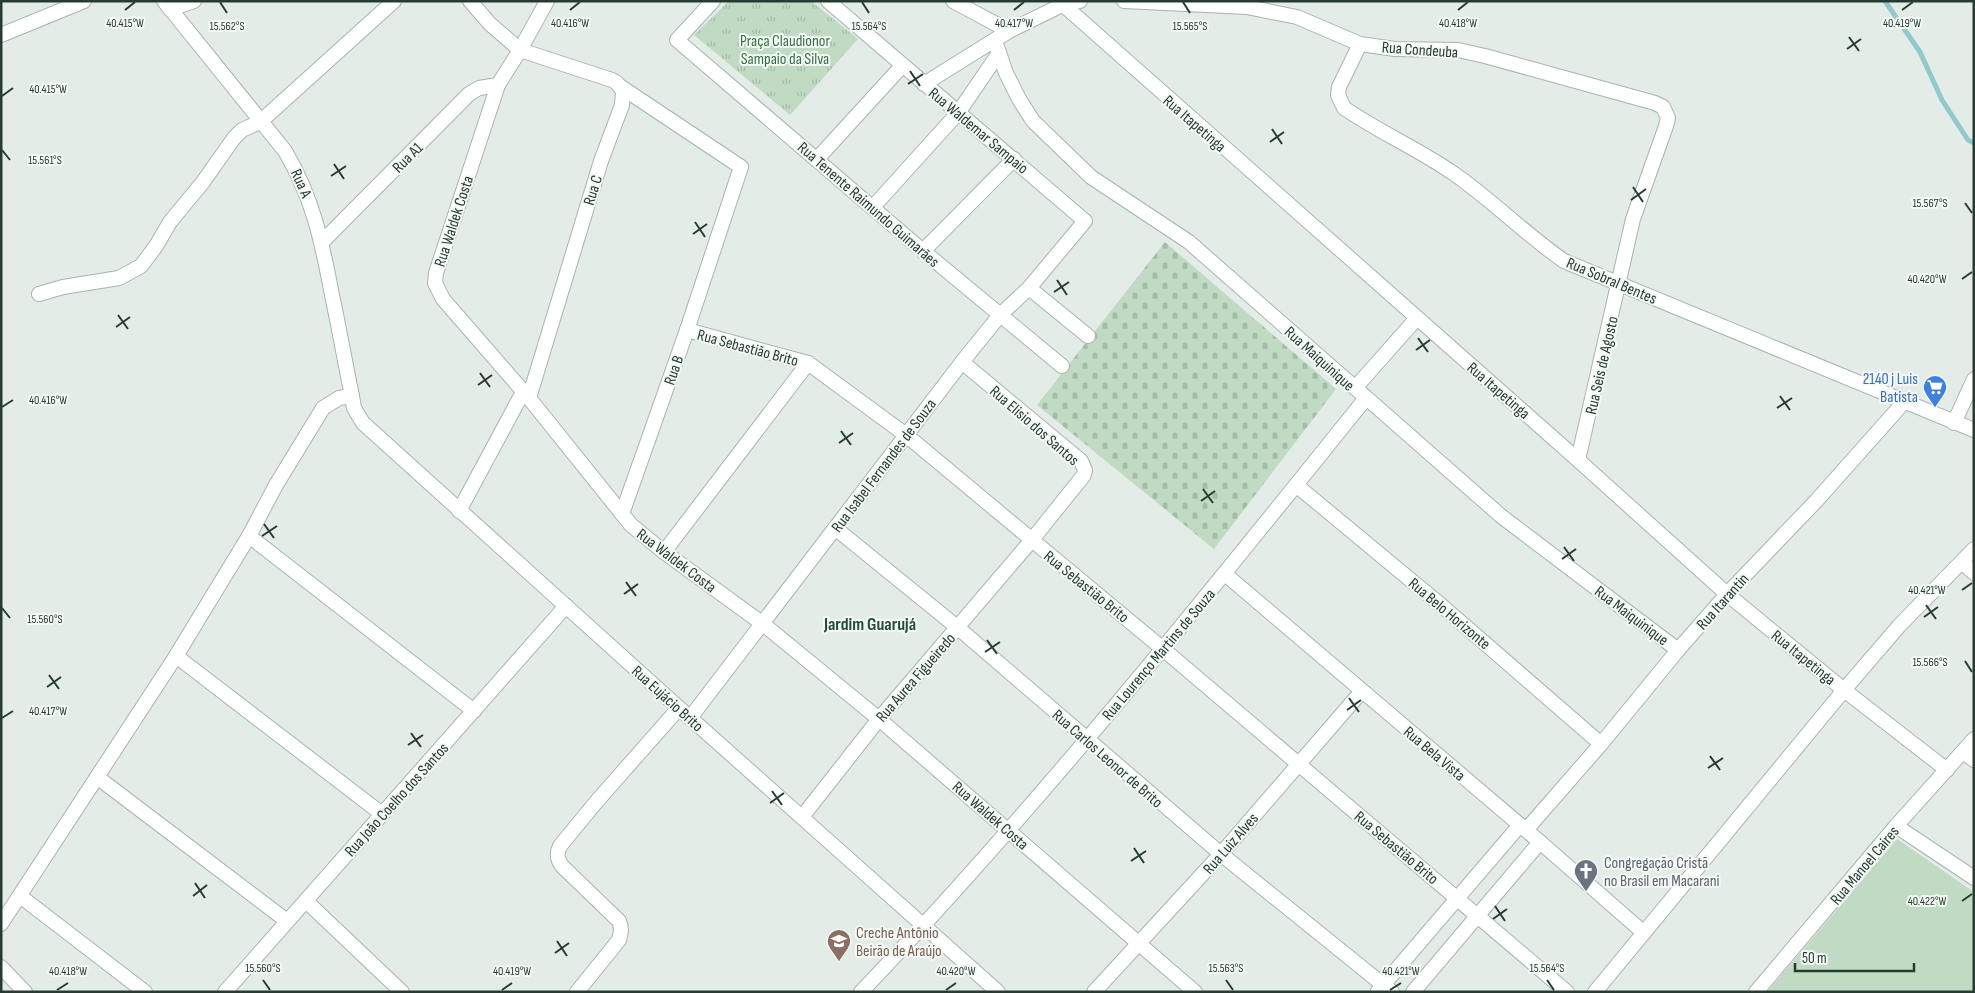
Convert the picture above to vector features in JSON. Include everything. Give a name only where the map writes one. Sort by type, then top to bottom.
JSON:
[{"type":"street","points":[[1,35],[68,4],[84,1]]},
{"type":"street","name":"Rua A","points":[[167,5],[194,1]]},
{"type":"street","points":[[39,294],[64,287],[119,278],[141,266],[156,246],[170,222],[203,182],[234,138],[242,130],[260,122],[394,1]]},
{"type":"street","points":[[470,1],[490,24],[520,50],[612,80],[621,87]]},
{"type":"street","name":"Rua Waldek Costa","points":[[547,1],[498,85],[439,263],[435,282],[443,299],[526,395],[631,525],[664,552],[763,624],[878,718],[1195,992]]},
{"type":"street","name":"Rua Tenente Raimundo Guimarães","points":[[713,1],[677,40],[923,251],[1062,366]]},
{"type":"street","name":"Rua Waldemar Sampaio","points":[[828,1],[1085,221]]},
{"type":"street","points":[[953,1],[1009,31]]},
{"type":"street","points":[[873,207],[958,113],[997,47],[1009,31],[1061,3],[1080,1]]},
{"type":"street","name":"Rua Condeuba","points":[[1124,1],[1247,7],[1297,17],[1360,44],[1395,50],[1458,50],[1655,103]]},
{"type":"street","name":"Rua Itapetinga","points":[[1061,3],[1727,594],[1844,690],[1947,770]]},
{"type":"street","name":"Rua A","points":[[167,5],[285,151],[308,194],[322,242],[352,396]]},
{"type":"street","points":[[1,23],[15,30]]},
{"type":"street","name":"Rua Sobral Bentes","points":[[1360,44],[1339,87],[1338,95],[1344,108],[1451,171],[1480,192],[1540,244],[1564,261],[1974,430]]},
{"type":"street","points":[[924,84],[997,47]]},
{"type":"street","name":"Rua Maiquinique","points":[[997,47],[1006,73],[1033,121],[1091,177],[1189,242],[1501,516],[1678,650]]},
{"type":"street","points":[[817,159],[902,66]]},
{"type":"street","name":"Rua A1","points":[[322,242],[469,94],[479,88],[498,85]]},
{"type":"street","name":"Rua B","points":[[621,87],[741,167],[687,330],[622,514]]},
{"type":"street","name":"Rua C","points":[[459,511],[526,395],[601,161],[622,104],[624,95],[621,87]]},
{"type":"street","name":"Rua Seis de Agosto","points":[[1578,460],[1619,284],[1632,219],[1668,118],[1663,107],[1655,103]]},
{"type":"street","points":[[923,251],[1014,159]]},
{"type":"street","name":"Rua Isabel Fernandes de Souza","points":[[690,718],[962,362],[1000,315],[1029,288],[1085,221]]},
{"type":"street","points":[[1029,288],[1088,336]]},
{"type":"street","points":[[1355,388],[1417,318]]},
{"type":"street","name":"Rua Sebastião Brito","points":[[687,330],[808,363],[906,435],[1163,649],[1567,992]]},
{"type":"street","name":"Rua Elisio dos Santos","points":[[962,362],[1084,465],[1084,475],[1032,541]]},
{"type":"street","points":[[664,552],[808,363]]},
{"type":"street","points":[[1954,423],[1974,379]]},
{"type":"street","points":[[1,924],[176,656],[249,536],[276,485],[323,408],[339,398],[352,396]]},
{"type":"street","name":"Rua Eujácio Brito","points":[[352,396],[354,408],[364,423],[459,511],[998,992]]},
{"type":"street","name":"Rua Lourenço Martins de Souza","points":[[861,992],[1009,830],[1163,649],[1366,398]]},
{"type":"street","name":"Rua Itarantin","points":[[1385,989],[1457,897],[1602,744],[1678,650],[1727,594],[1817,500],[1905,401]]},
{"type":"street","name":"Rua Belo Horizonte","points":[[1296,485],[1442,606],[1602,744]]},
{"type":"street","name":"Rua Carlos Leonor de Brito","points":[[835,528],[957,627],[1221,854],[1385,989]]},
{"type":"street","points":[[249,536],[474,711]]},
{"type":"street","name":"Rua Aurea Figueiredo","points":[[802,817],[878,718],[1032,541]]},
{"type":"street","points":[[1595,992],[1844,690],[1899,626],[1974,548]]},
{"type":"street","points":[[1962,562],[1974,573]]},
{"type":"street","name":"Rua Bela Vista","points":[[1225,574],[1644,933]]},
{"type":"street","name":"Rua João Coelho dos Santos","points":[[227,991],[566,606]]},
{"type":"street","points":[[176,656],[382,814]]},
{"type":"street","name":"Rua Luiz Alves","points":[[1094,992],[1221,854],[1362,691]]},
{"type":"street","points":[[576,992],[618,940],[621,926],[619,921],[563,867],[559,862],[557,852],[597,801],[679,708]]},
{"type":"street","name":"Rua Manoel Caires","points":[[1756,992],[1896,826],[1947,770],[1968,756],[1974,739]]},
{"type":"street","points":[[97,777],[287,921]]},
{"type":"street","points":[[1896,826],[1974,878]]},
{"type":"street","points":[[1413,992],[1540,842]]},
{"type":"street","points":[[20,896],[145,992]]},
{"type":"street","points":[[306,901],[402,992]]},
{"type":"street","points":[[1,967],[25,992]]},
{"type":"green space","name":"Praça Claudionor Sampaio da Silva","points":[[729,1],[811,1],[858,39],[790,115],[694,35]]},
{"type":"green space","points":[[1165,242],[1336,389],[1214,549],[1037,405]]},
{"type":"green space","points":[[1897,839],[1974,892],[1974,992],[1767,992]]},
{"type":"waterway","points":[[1885,1],[1920,52],[1942,100],[1968,140],[1974,143]]},
{"type":"place","name":"2140 j Luis Batista","points":[[1935,408]]},
{"type":"place","name":"Congregação Cristã no Brasil em Macarani","points":[[1586,892]]},
{"type":"place","name":"Creche Antônio Beirão de Araújo","points":[[839,962]]},
{"type":"district","name":"Jardim Guarujá","points":[[870,624]]}]
